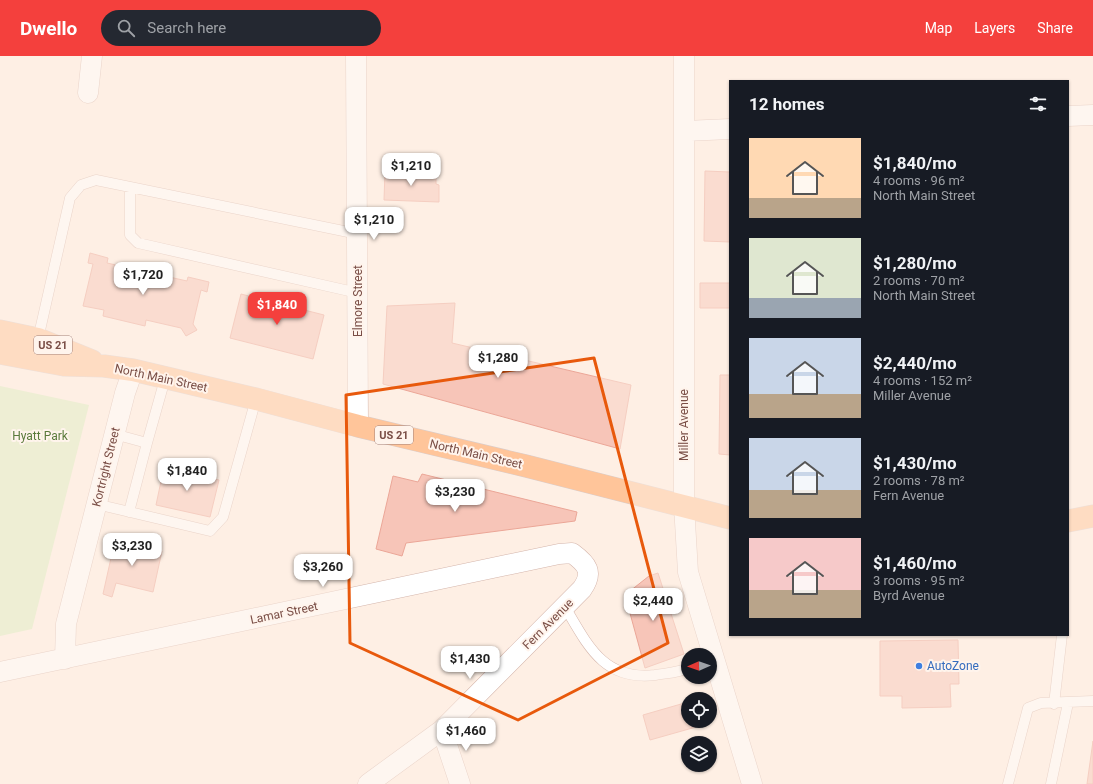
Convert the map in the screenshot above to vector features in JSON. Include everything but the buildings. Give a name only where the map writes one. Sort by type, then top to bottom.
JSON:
[{"type":"main road","name":"North Main Street","points":[[0,331],[38,339],[104,366]]},
{"type":"main road","name":"North Main Street","points":[[0,353],[64,365],[104,366],[133,370],[684,505],[729,518]]},
{"type":"main road","points":[[1069,521],[1093,516]]},
{"type":"street","points":[[88,93],[92,56]]},
{"type":"street","name":"Elmore Street","points":[[356,56],[358,426]]},
{"type":"street","name":"Miller Avenue","points":[[684,56],[684,505],[688,572],[710,648]]},
{"type":"street","points":[[1069,116],[1093,115]]},
{"type":"street","points":[[684,131],[729,129]]},
{"type":"street","name":"Kortright Street","points":[[65,659],[66,624],[114,434],[133,370]]},
{"type":"street","name":"Lamar Street","points":[[0,672],[559,554],[572,553],[582,561],[588,570],[588,581],[582,590]]},
{"type":"street","name":"Fern Avenue","points":[[368,784],[442,730],[582,590]]},
{"type":"street","name":"Miller Avenue","points":[[717,672],[752,784]]},
{"type":"street","points":[[442,730],[460,784]]},
{"type":"lane","points":[[38,339],[70,198],[81,185],[96,180],[358,234]]},
{"type":"lane","points":[[130,187],[130,235],[138,243],[358,293]]},
{"type":"lane","points":[[129,512],[165,379]]},
{"type":"lane","points":[[96,504],[210,531],[223,517],[256,399]]},
{"type":"lane","points":[[114,434],[147,443]]},
{"type":"lane","points":[[565,607],[583,637],[614,670],[625,674],[642,676],[681,671]]},
{"type":"lane","points":[[1054,704],[1062,636]]},
{"type":"lane","points":[[1008,784],[1028,708],[1041,704],[1093,701]]},
{"type":"lane","points":[[1051,784],[1068,703]]},
{"type":"highlighted area","points":[[594,358],[668,643],[518,720],[350,643],[346,395]]},
{"type":"green space","name":"Hyatt Park","points":[[0,386],[89,405],[32,629],[0,636]]},
{"type":"place","name":"AutoZone","points":[[919,666]]}]
